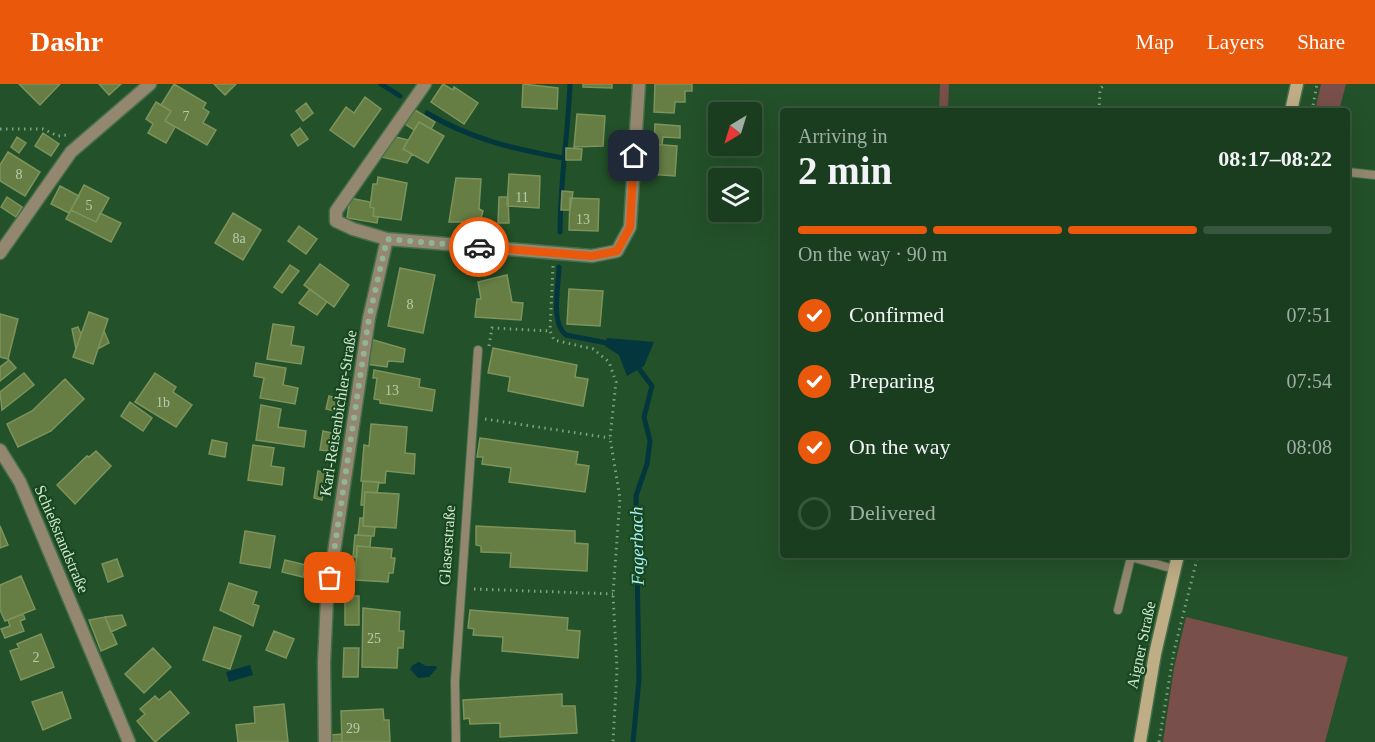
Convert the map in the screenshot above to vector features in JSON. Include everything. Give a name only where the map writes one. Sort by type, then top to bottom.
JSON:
[{"type":"main road","points":[[1292,108],[1297,84]]},
{"type":"main road","name":"Aigner Straße","points":[[1140,742],[1155,654],[1177,558]]},
{"type":"street","points":[[0,253],[71,152],[150,84]]},
{"type":"street","points":[[425,84],[336,211],[336,221],[387,239],[592,256],[617,251],[630,227],[639,84]]},
{"type":"street","name":"Karl-Reisenbichler-Straße","points":[[325,742],[324,663],[327,599],[369,318],[387,239]]},
{"type":"street","name":"Schießstandstraße","points":[[0,450],[20,482],[129,742]]},
{"type":"lane","points":[[1350,172],[1375,175]]},
{"type":"lane","name":"Glaserstraße","points":[[456,742],[455,681],[478,350]]},
{"type":"lane","points":[[1118,610],[1131,558]]},
{"type":"lane","points":[[1138,558],[1174,569]]},
{"type":"path","points":[[1099,108],[1100,90],[1105,84]]},
{"type":"path","points":[[1312,108],[1317,84]]},
{"type":"path","points":[[0,129],[42,129],[58,136],[68,135]]},
{"type":"path","points":[[554,253],[550,331],[554,339],[593,349],[609,362],[616,382],[610,438],[620,498],[613,594],[617,670],[613,742]]},
{"type":"path","points":[[478,350],[488,350],[492,328],[550,331]]},
{"type":"path","points":[[473,417],[610,438]]},
{"type":"path","points":[[1160,742],[1174,651],[1197,558]]},
{"type":"path","points":[[461,589],[613,594]]},
{"type":"shaded area","points":[[940,84],[949,84],[948,108],[939,108]]},
{"type":"shaded area","points":[[1321,84],[1346,84],[1340,108],[1316,108]]},
{"type":"shaded area","points":[[1186,617],[1348,657],[1325,742],[1163,742],[1174,668]]},
{"type":"water","points":[[607,338],[654,342],[644,366],[627,376],[619,355],[605,346]]},
{"type":"water","points":[[419,662],[437,668],[429,677],[418,678],[410,669]]},
{"type":"water","points":[[250,665],[253,675],[229,682],[226,672]]},
{"type":"building","points":[[19,84],[60,84],[40,105]]},
{"type":"building","points":[[99,84],[121,84],[109,95]]},
{"type":"building","points":[[174,84],[206,103],[203,108],[209,112],[203,123],[216,130],[207,145],[165,121],[171,111],[161,105]]},
{"type":"building","points":[[214,84],[236,84],[225,95]]},
{"type":"building","points":[[443,84],[453,90],[454,87],[478,103],[464,124],[431,102]]},
{"type":"building","points":[[523,84],[558,88],[557,109],[522,107]]},
{"type":"building","points":[[583,84],[612,84],[612,88],[583,87]]},
{"type":"building","points":[[655,84],[692,84],[692,91],[685,91],[685,102],[675,102],[674,113],[654,112]]},
{"type":"building","points":[[365,97],[381,109],[354,147],[330,130],[346,107],[354,113]]},
{"type":"building","points":[[156,102],[171,111],[165,121],[175,127],[166,143],[148,133],[153,124],[146,119]]},
{"type":"building","points":[[306,103],[313,113],[303,121],[296,111]]},
{"type":"building","points":[[415,110],[435,122],[431,129],[419,122],[414,130],[405,124]]},
{"type":"building","points":[[577,114],[605,116],[603,146],[574,147]]},
{"type":"building","points":[[419,122],[444,136],[428,163],[403,149]]},
{"type":"building","points":[[655,124],[680,126],[680,138],[663,137],[662,145],[654,144]]},
{"type":"building","points":[[300,128],[308,139],[298,146],[291,135]]},
{"type":"building","points":[[43,133],[59,144],[51,156],[35,146]]},
{"type":"building","points":[[17,137],[26,143],[19,153],[11,147]]},
{"type":"building","points":[[396,137],[408,140],[403,149],[412,154],[407,163],[382,157]]},
{"type":"building","points":[[650,144],[677,146],[675,176],[647,174]]},
{"type":"building","points":[[566,148],[582,149],[581,160],[566,160]]},
{"type":"building","points":[[8,152],[40,172],[25,196],[0,181],[0,165]]},
{"type":"building","points":[[509,174],[540,176],[539,208],[507,206]]},
{"type":"building","points":[[378,177],[407,183],[401,220],[373,216],[374,208],[370,207],[373,184],[377,184]]},
{"type":"building","points":[[456,178],[481,179],[479,209],[483,211],[479,226],[467,222],[449,222]]},
{"type":"building","points":[[84,185],[109,198],[96,222],[71,210]]},
{"type":"building","points":[[60,186],[79,196],[69,213],[51,204]]},
{"type":"building","points":[[562,191],[573,192],[570,210],[561,210]]},
{"type":"building","points":[[7,197],[22,207],[16,217],[1,207]]},
{"type":"building","points":[[499,197],[508,197],[509,223],[498,223]]},
{"type":"building","points":[[350,198],[370,202],[370,207],[374,208],[373,216],[378,217],[377,223],[347,218]]},
{"type":"building","points":[[570,198],[599,199],[598,231],[569,230]]},
{"type":"building","points":[[71,210],[96,222],[100,213],[121,223],[111,242],[66,219]]},
{"type":"building","points":[[233,213],[261,230],[243,260],[215,243]]},
{"type":"building","points":[[299,226],[317,239],[306,254],[288,241]]},
{"type":"building","points":[[468,262],[481,263],[480,275],[467,274]]},
{"type":"building","points":[[320,264],[349,285],[334,307],[304,285]]},
{"type":"building","points":[[290,265],[299,271],[282,293],[274,287]]},
{"type":"building","points":[[400,268],[435,275],[423,333],[388,326]]},
{"type":"building","points":[[507,275],[512,302],[523,303],[521,320],[475,317],[477,299],[481,299],[478,282]]},
{"type":"building","points":[[310,289],[327,302],[317,315],[299,303]]},
{"type":"building","points":[[569,289],[603,291],[600,326],[567,324]]},
{"type":"building","points":[[89,312],[108,319],[93,364],[73,357]]},
{"type":"building","points":[[0,314],[18,319],[8,359],[0,357]]},
{"type":"building","points":[[273,324],[294,327],[291,345],[304,347],[301,364],[267,359]]},
{"type":"building","points":[[78,327],[81,334],[76,349],[72,329]]},
{"type":"building","points":[[104,331],[109,343],[98,349]]},
{"type":"building","points":[[370,339],[405,349],[403,362],[388,361],[387,367],[366,364]]},
{"type":"building","points":[[493,348],[577,365],[575,377],[588,379],[583,406],[508,391],[510,377],[488,373]]},
{"type":"building","points":[[9,360],[16,368],[0,381],[0,367]]},
{"type":"building","points":[[256,363],[286,368],[283,385],[298,388],[295,404],[260,398],[264,378],[254,376]]},
{"type":"building","points":[[374,370],[420,379],[419,387],[435,390],[432,411],[380,403],[380,400],[374,399],[377,378],[373,378]]},
{"type":"building","points":[[24,373],[34,385],[2,410],[0,392]]},
{"type":"building","points":[[155,373],[176,387],[173,392],[192,405],[176,427],[135,402]]},
{"type":"building","points":[[65,379],[84,399],[51,431],[18,447],[7,424],[32,411]]},
{"type":"building","points":[[329,396],[337,398],[335,411],[326,409]]},
{"type":"building","points":[[130,402],[152,418],[143,431],[121,416]]},
{"type":"building","points":[[261,405],[281,409],[278,427],[306,431],[304,447],[256,440]]},
{"type":"building","points":[[371,424],[407,427],[405,453],[415,454],[414,474],[386,471],[385,483],[361,481],[364,445],[369,446]]},
{"type":"building","points":[[323,431],[332,433],[329,451],[320,450]]},
{"type":"building","points":[[480,438],[578,452],[576,464],[589,466],[585,492],[509,482],[511,468],[482,464],[483,457],[477,457]]},
{"type":"building","points":[[212,440],[227,443],[225,457],[209,454]]},
{"type":"building","points":[[253,445],[274,448],[271,466],[284,468],[282,485],[248,480]]},
{"type":"building","points":[[96,451],[111,466],[75,504],[57,485],[87,456],[89,457]]},
{"type":"building","points":[[318,471],[326,473],[322,500],[314,498]]},
{"type":"building","points":[[363,481],[379,482],[377,493],[365,492],[364,505],[361,505]]},
{"type":"building","points":[[365,492],[399,494],[396,528],[363,526]]},
{"type":"building","points":[[360,518],[363,518],[363,526],[375,527],[374,536],[358,535]]},
{"type":"building","points":[[0,526],[8,545],[0,548]]},
{"type":"building","points":[[476,526],[575,531],[575,543],[588,544],[587,571],[510,567],[511,553],[481,552],[481,546],[476,545]]},
{"type":"building","points":[[245,531],[275,536],[270,568],[240,563]]},
{"type":"building","points":[[355,535],[371,536],[370,547],[357,546],[357,557],[353,557]]},
{"type":"building","points":[[357,546],[392,549],[391,558],[395,558],[393,573],[389,573],[388,582],[355,580]]},
{"type":"building","points":[[117,559],[123,576],[108,582],[102,564]]},
{"type":"building","points":[[285,560],[306,565],[303,577],[282,572]]},
{"type":"building","points":[[21,576],[35,609],[5,621],[0,610],[0,585]]},
{"type":"building","points":[[229,583],[257,592],[253,604],[259,606],[253,626],[220,610]]},
{"type":"building","points":[[345,596],[359,596],[359,625],[345,625]]},
{"type":"building","points":[[363,608],[400,612],[399,631],[404,631],[403,648],[398,648],[397,668],[362,667]]},
{"type":"building","points":[[470,610],[568,618],[567,630],[580,631],[578,658],[502,651],[503,637],[473,635],[474,629],[468,628]]},
{"type":"building","points":[[23,614],[25,619],[20,621],[24,631],[5,638],[1,629],[10,626],[8,620]]},
{"type":"building","points":[[122,615],[126,625],[111,632],[105,617]]},
{"type":"building","points":[[105,617],[117,644],[101,651],[89,620]]},
{"type":"building","points":[[214,627],[241,636],[230,669],[203,660]]},
{"type":"building","points":[[274,631],[294,639],[286,658],[266,650]]},
{"type":"building","points":[[41,634],[54,667],[21,680],[10,651],[19,648],[17,644]]},
{"type":"building","points":[[153,648],[171,667],[144,693],[125,674]]},
{"type":"building","points":[[344,648],[359,648],[358,677],[343,677]]},
{"type":"building","points":[[170,691],[189,713],[155,742],[137,721],[145,714],[140,709],[155,696],[159,700]]},
{"type":"building","points":[[62,692],[71,718],[43,730],[32,702]]},
{"type":"building","points":[[562,694],[562,706],[575,706],[577,733],[500,737],[500,723],[470,724],[469,718],[464,719],[463,700]]},
{"type":"building","points":[[284,704],[288,742],[238,742],[236,725],[255,723],[254,707]]},
{"type":"building","points":[[383,709],[384,720],[389,720],[390,742],[342,742],[341,711]]},
{"type":"building","points":[[342,734],[342,742],[332,742],[331,735]]},
{"type":"waterway","name":"Fagerbach","points":[[381,84],[400,96]]},
{"type":"waterway","name":"Fagerbach","points":[[560,232],[570,84]]},
{"type":"waterway","name":"Fagerbach","points":[[427,113],[460,130],[493,142],[563,158]]},
{"type":"waterway","name":"Fagerbach","points":[[559,267],[557,313],[561,329],[566,335],[612,344]]},
{"type":"waterway","name":"Fagerbach","points":[[633,742],[639,680],[636,496],[647,464],[650,441],[644,417],[652,386],[637,366]]},
{"type":"way so far","points":[[330,578],[369,318],[387,239],[479,247]]},
{"type":"route","points":[[479,247],[592,256],[617,251],[630,227],[634,156]]}]
